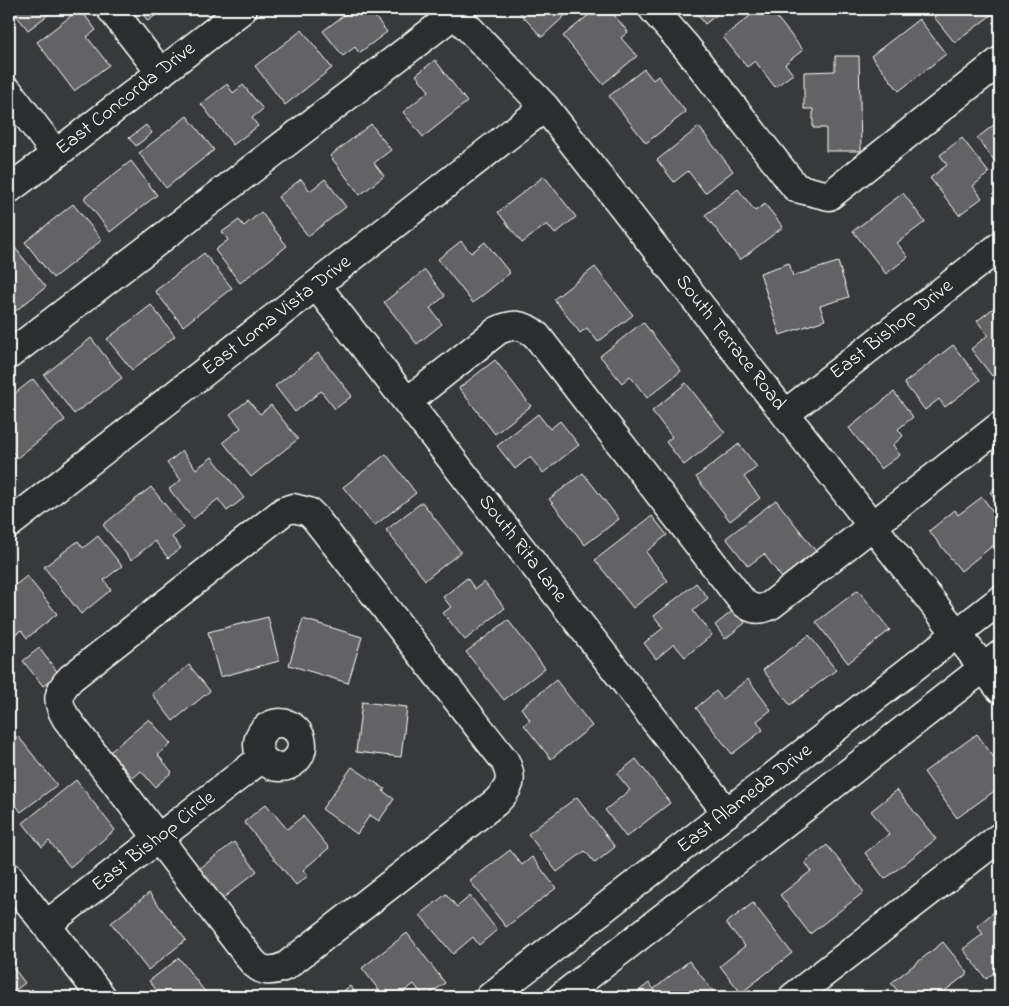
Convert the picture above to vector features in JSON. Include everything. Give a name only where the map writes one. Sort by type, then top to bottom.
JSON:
[{"type":"street","points":[[112,9],[161,72]]},
{"type":"street","name":"East Concorda Drive","points":[[9,189],[243,9]]},
{"type":"street","points":[[653,9],[687,48],[796,188],[829,196],[1000,61]]},
{"type":"street","points":[[9,355],[454,10]]},
{"type":"street","name":"South Terrace Road","points":[[454,10],[545,107],[957,634],[995,671]]},
{"type":"street","points":[[9,92],[56,154]]},
{"type":"street","name":"East Loma Vista Drive","points":[[9,524],[545,107]]},
{"type":"street","name":"East Bishop Drive","points":[[785,414],[1000,246]]},
{"type":"street","name":"South Rita Lane","points":[[316,285],[727,813]]},
{"type":"street","points":[[407,402],[497,331],[507,326],[518,325],[529,328],[543,343],[744,602],[749,607],[756,609],[764,609],[771,605],[1000,426]]},
{"type":"street","points":[[293,508],[309,512],[328,533],[505,761],[510,772],[510,783],[496,802],[286,966],[276,970],[267,971],[258,968],[158,839],[66,718],[61,709],[59,698],[63,686],[284,512],[293,508]]},
{"type":"street","name":"East Alameda Drive","points":[[490,997],[1000,600]]},
{"type":"street","points":[[560,997],[995,671]]},
{"type":"street","name":"East Bishop Circle","points":[[46,925],[262,758]]},
{"type":"street","points":[[793,997],[1000,837]]},
{"type":"street","points":[[9,877],[102,997]]},
{"type":"building","points":[[11,9],[56,9],[28,30]]},
{"type":"building","points":[[80,9],[96,30],[87,37],[109,65],[74,91],[37,42]]},
{"type":"building","points":[[139,9],[164,9],[148,21]]},
{"type":"building","points":[[352,9],[369,9],[387,32],[359,53],[355,47],[343,56],[323,31]]},
{"type":"building","points":[[516,9],[570,9],[571,10],[542,37]]},
{"type":"building","points":[[596,9],[609,9],[628,32],[621,38],[637,56],[603,84],[563,36]]},
{"type":"building","points":[[693,9],[724,9],[705,24]]},
{"type":"building","points":[[759,9],[770,9],[803,50],[785,64],[793,74],[775,87],[755,61],[747,67],[723,37]]},
{"type":"building","points":[[944,9],[999,9],[955,43],[934,17]]},
{"type":"building","points":[[919,19],[946,54],[899,91],[871,56]]},
{"type":"building","points":[[302,30],[332,68],[285,105],[255,66]]},
{"type":"building","points":[[835,56],[859,56],[861,151],[826,151],[826,128],[813,128],[813,109],[804,109],[804,72],[835,71]]},
{"type":"building","points":[[435,60],[467,102],[423,137],[403,112],[429,91],[416,75]]},
{"type":"building","points":[[644,69],[653,80],[658,76],[686,112],[646,143],[609,96]]},
{"type":"building","points":[[227,84],[233,93],[243,85],[263,109],[252,118],[258,126],[233,145],[201,104]]},
{"type":"building","points":[[187,116],[214,150],[166,188],[139,153]]},
{"type":"building","points":[[1000,120],[1000,168],[977,138]]},
{"type":"building","points":[[371,124],[391,150],[374,163],[384,176],[360,195],[330,156]]},
{"type":"building","points":[[146,125],[152,133],[136,146],[129,138]]},
{"type":"building","points":[[699,127],[733,171],[705,193],[688,171],[674,182],[657,160]]},
{"type":"building","points":[[962,138],[989,173],[973,186],[982,198],[959,215],[930,178],[947,165],[940,155]]},
{"type":"building","points":[[131,161],[157,195],[110,232],[84,198]]},
{"type":"building","points":[[544,176],[576,217],[555,234],[547,224],[522,243],[498,212]]},
{"type":"building","points":[[301,179],[310,191],[325,179],[346,207],[308,236],[278,197]]},
{"type":"building","points":[[738,189],[755,211],[765,204],[783,227],[740,260],[705,215]]},
{"type":"building","points":[[903,193],[925,222],[897,243],[908,257],[886,274],[853,231]]},
{"type":"building","points":[[73,204],[102,240],[53,278],[25,242]]},
{"type":"building","points":[[261,212],[287,246],[240,283],[215,250],[228,240],[222,232],[239,220],[244,226]]},
{"type":"building","points":[[461,241],[471,253],[485,242],[510,273],[473,303],[438,259]]},
{"type":"building","points":[[12,244],[46,287],[9,316],[9,247]]},
{"type":"building","points":[[204,253],[232,288],[183,326],[155,291]]},
{"type":"building","points":[[838,262],[849,297],[820,306],[825,320],[780,335],[760,273],[789,263],[793,276]]},
{"type":"building","points":[[595,267],[633,315],[598,342],[587,328],[580,333],[554,299]]},
{"type":"building","points":[[425,270],[445,296],[430,308],[442,324],[417,344],[384,302]]},
{"type":"building","points":[[1000,303],[1000,369],[992,376],[971,349],[988,335],[977,321]]},
{"type":"building","points":[[151,305],[175,336],[132,370],[107,339]]},
{"type":"building","points":[[643,322],[681,371],[647,398],[630,376],[622,383],[600,356]]},
{"type":"building","points":[[91,338],[122,378],[74,414],[44,375]]},
{"type":"building","points":[[953,345],[980,380],[945,407],[939,399],[925,410],[904,383]]},
{"type":"building","points":[[318,353],[352,396],[335,409],[321,391],[295,412],[275,386]]},
{"type":"building","points":[[495,360],[531,406],[495,434],[459,388]]},
{"type":"building","points":[[33,379],[65,420],[17,458],[9,447],[9,398]]},
{"type":"building","points":[[686,383],[725,433],[684,465],[666,442],[672,437],[652,411]]},
{"type":"building","points":[[894,392],[913,417],[898,429],[903,436],[893,445],[900,455],[881,469],[849,428]]},
{"type":"building","points":[[248,400],[260,414],[271,405],[298,439],[251,477],[223,442],[241,428],[230,414]]},
{"type":"building","points":[[538,414],[550,429],[560,421],[579,445],[543,473],[530,457],[515,469],[497,446]]},
{"type":"building","points":[[739,444],[757,467],[744,477],[760,498],[730,521],[696,477]]},
{"type":"building","points":[[182,451],[196,469],[212,457],[244,498],[227,511],[218,499],[193,519],[169,489],[181,480],[167,463]]},
{"type":"building","points":[[386,454],[416,493],[374,526],[343,487]]},
{"type":"building","points":[[1000,467],[1000,483],[992,473]]},
{"type":"building","points":[[583,473],[619,519],[585,545],[549,499]]},
{"type":"building","points":[[1000,484],[1000,505],[990,492]]},
{"type":"building","points":[[151,487],[184,528],[172,537],[181,548],[168,558],[155,541],[131,560],[103,525]]},
{"type":"building","points":[[982,497],[1000,521],[1000,540],[961,571],[929,531],[955,510],[958,515]]},
{"type":"building","points":[[776,500],[818,554],[784,581],[764,554],[748,566],[726,538]]},
{"type":"building","points":[[422,502],[461,552],[425,580],[386,530]]},
{"type":"building","points":[[652,516],[667,535],[646,552],[668,581],[633,608],[595,560]]},
{"type":"building","points":[[98,536],[122,566],[104,580],[111,590],[81,614],[44,567],[78,541],[83,548]]},
{"type":"building","points":[[27,576],[57,614],[27,638],[21,630],[13,636],[9,630],[9,590]]},
{"type":"building","points":[[467,578],[475,589],[484,582],[505,608],[465,640],[443,613],[451,607],[443,597]]},
{"type":"building","points":[[696,583],[708,598],[693,611],[712,635],[685,657],[674,644],[656,659],[644,643],[663,628],[654,616]]},
{"type":"building","points":[[858,590],[890,630],[848,663],[816,622]]},
{"type":"building","points":[[735,609],[745,623],[725,639],[715,625]]},
{"type":"building","points":[[268,617],[279,661],[220,677],[208,632]]},
{"type":"building","points":[[303,619],[362,637],[348,683],[289,665]]},
{"type":"building","points":[[508,620],[545,668],[504,700],[466,652]]},
{"type":"building","points":[[809,635],[836,670],[790,705],[763,670]]},
{"type":"building","points":[[39,648],[59,674],[43,686],[23,661]]},
{"type":"building","points":[[189,665],[210,691],[173,721],[152,694]]},
{"type":"building","points":[[748,679],[771,710],[757,721],[763,730],[732,754],[696,708],[716,691],[722,699]]},
{"type":"building","points":[[556,680],[592,726],[551,759],[524,725],[530,720],[521,708]]},
{"type":"building","points":[[362,702],[407,707],[401,757],[356,752]]},
{"type":"building","points":[[149,719],[171,744],[158,755],[172,772],[155,787],[141,771],[133,778],[110,752]]},
{"type":"building","points":[[977,734],[1000,766],[1000,787],[957,818],[924,772]]},
{"type":"building","points":[[18,736],[57,785],[21,812],[9,796],[9,743]]},
{"type":"building","points":[[636,759],[670,803],[626,837],[605,810],[630,790],[617,774]]},
{"type":"building","points":[[352,767],[385,789],[383,791],[394,799],[379,821],[370,815],[357,834],[322,809]]},
{"type":"building","points":[[76,780],[115,830],[70,867],[49,841],[42,847],[23,823]]},
{"type":"building","points":[[897,790],[936,839],[885,879],[865,853],[889,834],[871,811]]},
{"type":"building","points":[[577,797],[615,847],[595,863],[585,851],[557,872],[528,834]]},
{"type":"building","points":[[266,804],[287,829],[303,816],[329,848],[303,870],[308,876],[296,885],[244,822]]},
{"type":"building","points":[[234,842],[257,871],[222,899],[199,869]]},
{"type":"building","points":[[827,845],[864,892],[810,934],[780,895],[811,871],[805,862]]},
{"type":"building","points":[[510,850],[522,865],[532,857],[556,888],[506,927],[470,881]]},
{"type":"building","points":[[149,893],[186,940],[148,970],[111,923]]},
{"type":"building","points":[[446,894],[457,907],[470,896],[497,930],[479,945],[473,937],[453,954],[420,915]]},
{"type":"building","points":[[753,903],[792,953],[741,993],[720,966],[745,946],[726,923]]},
{"type":"building","points":[[1000,907],[1000,968],[986,979],[963,949],[983,934],[977,926]]},
{"type":"building","points":[[407,933],[445,983],[426,997],[414,984],[396,997],[384,997],[362,968]]},
{"type":"building","points":[[943,942],[968,973],[937,997],[903,997],[891,983]]},
{"type":"building","points":[[179,958],[209,997],[162,997],[149,981]]},
{"type":"building","points":[[689,961],[718,997],[631,997],[649,983],[654,989]]},
{"type":"building","points":[[9,962],[25,983],[9,995]]},
{"type":"building","points":[[350,986],[359,997],[335,997]]},
{"type":"building","points":[[32,989],[39,997],[22,997]]}]
